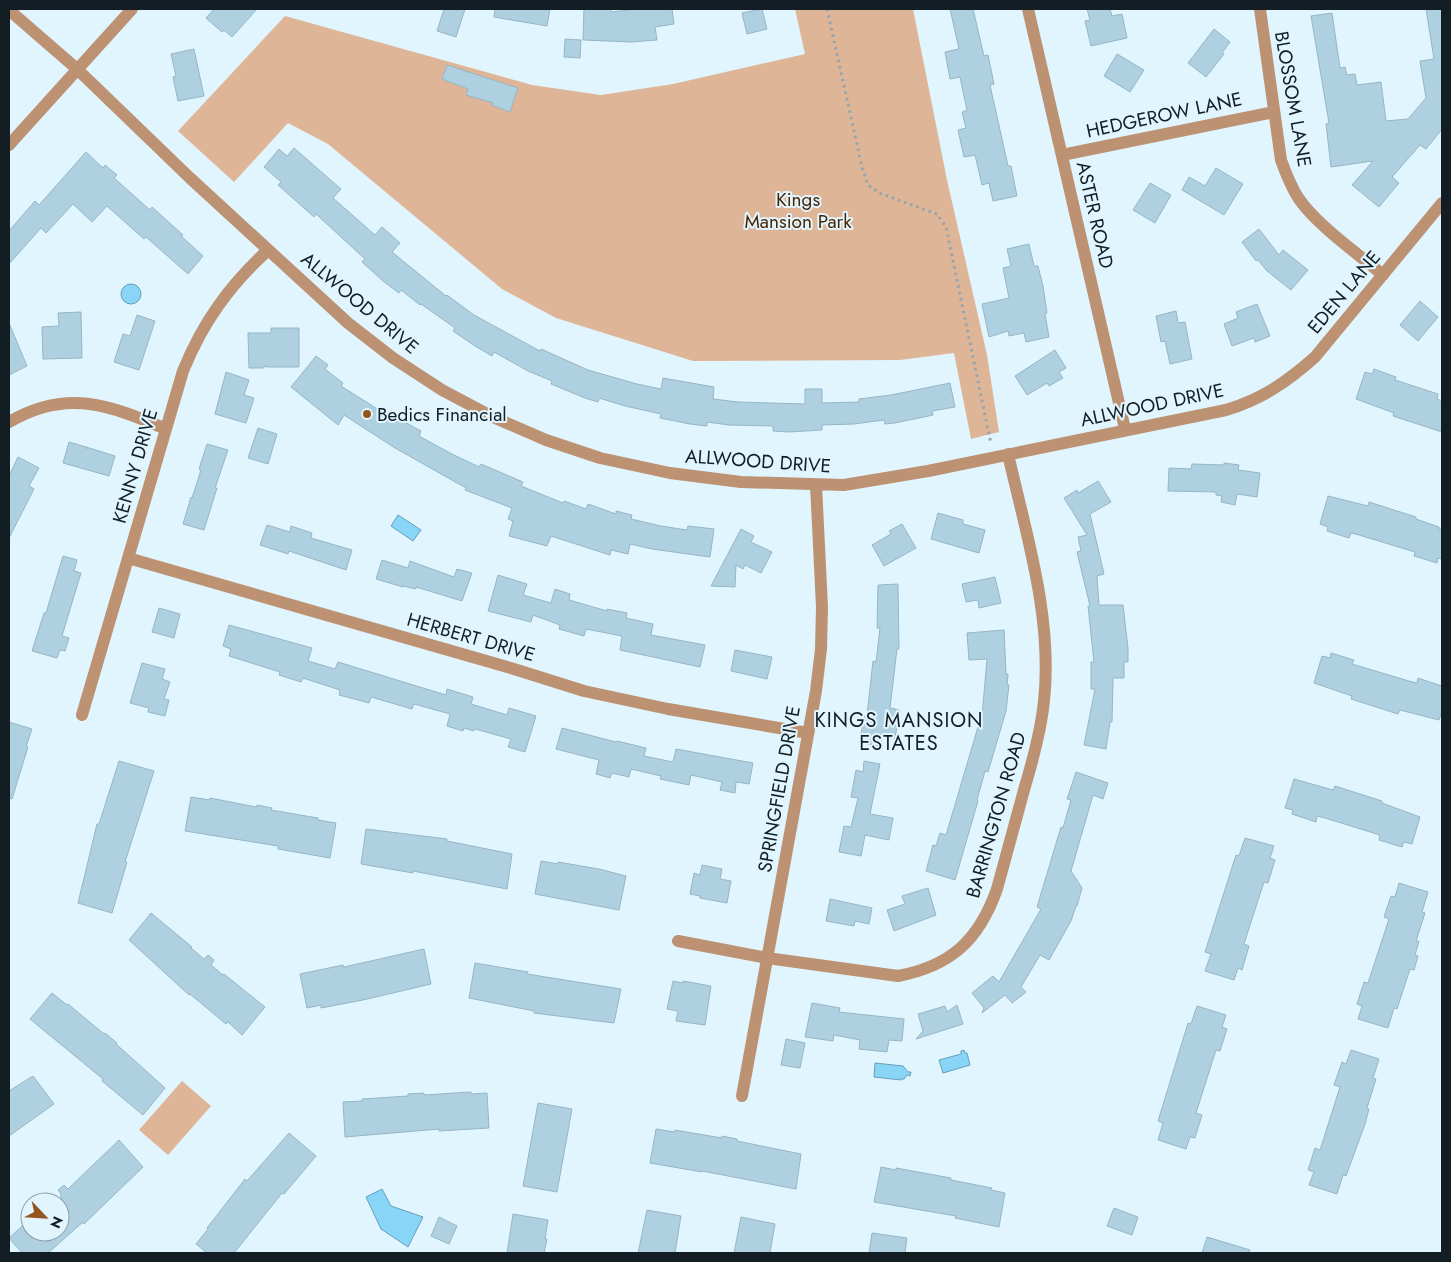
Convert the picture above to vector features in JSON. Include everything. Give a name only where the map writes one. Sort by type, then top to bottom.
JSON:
[{"type":"street","points":[[9,144],[132,9]]},
{"type":"street","name":"ASTER ROAD","points":[[1028,9],[1125,429]]},
{"type":"street","name":"BLOSSOM LANE","points":[[1260,9],[1274,112],[1282,160],[1288,180],[1299,199],[1312,215],[1383,275]]},
{"type":"street","name":"ALLWOOD DRIVE","points":[[9,10],[77,69],[190,178],[348,323],[393,358],[442,390],[493,417],[546,440],[600,458],[670,473],[741,482],[844,485],[1226,410],[1265,395]]},
{"type":"street","name":"HEDGEROW LANE","points":[[1062,156],[1274,112]]},
{"type":"street","name":"EDEN LANE","points":[[1265,395],[1293,377],[1315,357],[1442,203]]},
{"type":"street","name":"KENNY DRIVE","points":[[82,715],[183,372],[204,326],[233,285],[268,250]]},
{"type":"street","points":[[9,422],[20,415],[42,407],[65,403],[89,403],[123,411],[166,428]]},
{"type":"street","name":"BARRINGTON ROAD","points":[[678,941],[767,958],[898,976],[936,965],[953,955],[981,926],[990,908],[1040,734],[1046,673],[1040,594],[1008,454]]},
{"type":"street","name":"SPRINGFIELD DRIVE","points":[[742,1096],[816,691],[821,649],[822,607],[816,485]]},
{"type":"street","name":"HERBERT DRIVE","points":[[128,558],[514,669],[584,691],[668,709],[808,732]]},
{"type":"path","points":[[827,9],[862,167],[868,185],[879,193],[937,214],[946,227],[972,344],[993,457]]},
{"type":"green space","name":"Kings Mansion Park","points":[[795,9],[913,9],[947,180],[987,355],[999,432],[971,439],[954,353],[900,360],[693,361],[556,318],[502,289],[328,144],[288,123],[234,182],[178,131],[285,16],[532,85],[601,95],[673,84],[805,54]]},
{"type":"green space","points":[[182,1081],[211,1106],[168,1155],[139,1130]]},
{"type":"water","points":[[131,284],[138,287],[141,294],[138,301],[131,304],[124,301],[121,294],[124,287]]},
{"type":"water","points":[[398,515],[421,530],[413,541],[391,526]]},
{"type":"water","points":[[964,1050],[967,1053],[970,1065],[943,1073],[939,1060],[961,1054],[961,1051]]},
{"type":"water","points":[[875,1063],[903,1066],[908,1072],[911,1072],[910,1076],[907,1075],[901,1080],[874,1077]]},
{"type":"water","points":[[382,1189],[391,1206],[423,1217],[408,1247],[381,1229],[366,1197]]},
{"type":"building","points":[[214,9],[257,9],[232,37],[224,30],[222,32],[206,18]]},
{"type":"building","points":[[444,9],[465,9],[456,37],[437,31]]},
{"type":"building","points":[[495,9],[550,9],[547,26],[494,17]]},
{"type":"building","points":[[584,9],[611,9],[611,12],[637,9],[672,9],[674,24],[655,27],[657,40],[631,42],[583,40]]},
{"type":"building","points":[[762,9],[767,29],[747,34],[742,13]]},
{"type":"building","points":[[950,9],[973,9],[984,56],[988,55],[994,84],[990,85],[1008,166],[1011,166],[1017,196],[993,201],[989,183],[982,185],[975,155],[964,157],[958,130],[966,128],[962,112],[967,110],[960,77],[950,79],[945,52],[959,49]]},
{"type":"building","points":[[1087,9],[1110,9],[1112,16],[1122,14],[1127,38],[1091,46],[1085,21],[1090,20]]},
{"type":"building","points":[[1426,9],[1442,9],[1442,129],[1426,149],[1420,145],[1392,177],[1399,183],[1379,207],[1352,185],[1373,161],[1331,167],[1326,124],[1329,123],[1311,16],[1332,13],[1340,68],[1345,67],[1347,75],[1355,74],[1357,85],[1381,82],[1386,121],[1408,119],[1426,98],[1420,61],[1434,59]]},
{"type":"building","points":[[1214,29],[1230,42],[1222,53],[1224,54],[1206,77],[1188,63]]},
{"type":"building","points":[[565,39],[581,40],[580,58],[564,57]]},
{"type":"building","points":[[194,49],[204,96],[178,101],[173,77],[176,76],[171,54]]},
{"type":"building","points":[[1117,54],[1144,70],[1130,92],[1104,76]]},
{"type":"building","points":[[447,65],[518,88],[510,112],[492,105],[493,103],[466,95],[468,89],[442,79]]},
{"type":"building","points":[[294,148],[341,189],[333,198],[375,235],[382,227],[400,243],[392,252],[446,296],[474,315],[540,351],[541,349],[588,370],[661,389],[663,378],[714,387],[713,399],[738,402],[805,404],[805,389],[822,389],[822,403],[859,402],[859,399],[891,395],[950,383],[955,407],[932,411],[933,415],[895,423],[885,424],[884,420],[854,424],[822,425],[822,430],[789,432],[773,431],[773,426],[729,425],[707,422],[707,426],[690,424],[660,418],[661,414],[599,398],[598,402],[585,398],[551,384],[552,381],[528,371],[494,352],[492,356],[453,331],[455,328],[401,290],[399,293],[383,281],[362,262],[365,259],[316,214],[314,217],[278,185],[281,182],[264,167],[279,149],[287,156]]},
{"type":"building","points":[[86,152],[103,168],[105,165],[117,175],[114,178],[150,210],[152,207],[203,256],[188,274],[107,206],[92,222],[73,204],[46,233],[41,228],[9,264],[9,231],[35,201],[39,205]]},
{"type":"building","points":[[1216,168],[1243,184],[1224,215],[1182,190],[1189,177],[1205,186]]},
{"type":"building","points":[[1150,183],[1171,195],[1155,223],[1133,210]]},
{"type":"building","points":[[1259,229],[1279,255],[1283,250],[1308,270],[1291,290],[1267,271],[1258,260],[1256,261],[1242,242]]},
{"type":"building","points":[[1029,244],[1034,266],[1038,266],[1043,286],[1049,337],[1026,342],[1024,333],[1009,336],[1008,331],[989,337],[982,304],[1009,298],[1003,268],[1011,266],[1007,249]]},
{"type":"building","points":[[1420,301],[1438,317],[1418,341],[1400,325]]},
{"type":"building","points":[[1257,304],[1270,336],[1255,342],[1254,338],[1232,346],[1224,324],[1238,318],[1236,312]]},
{"type":"building","points":[[1176,311],[1178,323],[1185,322],[1192,359],[1170,364],[1165,341],[1161,342],[1156,316]]},
{"type":"building","points":[[81,312],[82,358],[43,359],[42,327],[59,326],[58,313]]},
{"type":"building","points":[[137,315],[155,321],[139,370],[114,362],[123,334],[130,336]]},
{"type":"building","points":[[9,323],[27,366],[9,375]]},
{"type":"building","points":[[271,328],[299,328],[299,367],[264,366],[264,368],[249,368],[248,333],[271,333]]},
{"type":"building","points":[[1055,350],[1066,368],[1059,372],[1063,378],[1049,386],[1047,383],[1027,395],[1015,376]]},
{"type":"building","points":[[316,356],[328,365],[325,369],[343,383],[341,386],[379,410],[381,406],[392,415],[421,431],[419,436],[479,467],[481,464],[523,482],[521,486],[563,503],[564,501],[586,509],[588,504],[616,514],[616,511],[632,515],[631,519],[661,526],[687,530],[688,526],[714,529],[710,557],[630,544],[628,554],[611,550],[610,555],[551,536],[547,546],[509,536],[513,521],[508,519],[512,508],[465,490],[466,488],[395,448],[344,415],[338,425],[291,387]]},
{"type":"building","points":[[1374,369],[1396,377],[1395,380],[1438,394],[1437,399],[1442,401],[1442,432],[1393,416],[1394,413],[1356,399],[1365,372],[1372,374]]},
{"type":"building","points":[[226,372],[249,380],[244,395],[254,398],[246,423],[215,414]]},
{"type":"building","points":[[258,428],[277,434],[268,464],[248,458]]},
{"type":"building","points":[[69,442],[115,456],[109,476],[63,463]]},
{"type":"building","points":[[207,444],[228,450],[215,488],[217,488],[204,530],[183,524],[201,470],[199,469]]},
{"type":"building","points":[[18,457],[39,468],[29,486],[34,489],[9,538],[9,476]]},
{"type":"building","points":[[1224,463],[1239,465],[1238,470],[1260,473],[1257,497],[1237,494],[1235,505],[1221,502],[1222,496],[1216,495],[1216,492],[1168,491],[1169,468],[1191,469],[1192,464],[1224,465]]},
{"type":"building","points":[[1098,481],[1111,502],[1090,514],[1104,574],[1097,576],[1099,605],[1123,605],[1128,648],[1128,662],[1124,662],[1124,678],[1113,678],[1112,722],[1110,722],[1106,749],[1084,745],[1095,689],[1091,689],[1091,662],[1094,662],[1088,606],[1090,606],[1077,552],[1081,551],[1078,537],[1087,535],[1064,498],[1077,490],[1078,493]]},
{"type":"building","points":[[1328,496],[1368,506],[1369,502],[1416,517],[1416,519],[1439,527],[1439,529],[1442,529],[1442,559],[1438,558],[1437,563],[1414,556],[1415,552],[1359,535],[1351,533],[1349,538],[1327,531],[1328,527],[1320,524]]},
{"type":"building","points":[[938,513],[963,520],[963,524],[985,530],[979,553],[931,539]]},
{"type":"building","points":[[902,524],[916,548],[884,566],[872,545],[891,534],[889,531]]},
{"type":"building","points":[[267,525],[290,532],[291,526],[312,533],[311,538],[352,550],[346,570],[289,551],[288,554],[260,545]]},
{"type":"building","points":[[741,529],[754,536],[751,542],[772,552],[761,573],[745,565],[743,569],[736,565],[735,587],[711,586]]},
{"type":"building","points":[[63,556],[77,560],[74,571],[81,573],[62,636],[69,638],[65,651],[60,650],[57,658],[32,651],[44,613],[46,613]]},
{"type":"building","points":[[382,560],[408,568],[410,561],[454,577],[457,569],[472,573],[462,601],[416,587],[416,589],[403,587],[376,579]]},
{"type":"building","points":[[498,575],[527,584],[523,595],[551,603],[555,589],[570,594],[569,600],[607,611],[607,609],[627,613],[626,618],[653,624],[651,635],[705,645],[700,667],[620,650],[622,636],[586,629],[584,636],[559,629],[560,625],[533,615],[531,622],[488,611]]},
{"type":"building","points":[[995,577],[1001,603],[979,608],[978,600],[966,602],[962,584]]},
{"type":"building","points":[[898,584],[899,649],[897,649],[890,708],[900,710],[895,738],[882,736],[880,746],[859,743],[865,715],[867,715],[873,661],[876,662],[880,628],[877,628],[878,585]]},
{"type":"building","points":[[159,608],[180,614],[174,638],[152,632]]},
{"type":"building","points":[[229,625],[312,648],[308,661],[335,669],[338,662],[446,695],[447,689],[473,697],[471,704],[507,715],[509,708],[536,716],[525,752],[508,747],[511,739],[475,729],[474,731],[464,728],[463,731],[447,726],[450,714],[414,704],[412,709],[371,697],[369,703],[339,695],[340,690],[303,678],[301,682],[279,675],[280,672],[229,656],[231,649],[223,646]]},
{"type":"building","points":[[1004,630],[1006,674],[1008,674],[1007,685],[1009,685],[1006,711],[988,772],[985,771],[955,880],[926,871],[933,845],[936,846],[940,833],[946,835],[978,727],[981,728],[987,659],[969,660],[967,633]]},
{"type":"building","points":[[735,650],[772,657],[767,679],[731,671]]},
{"type":"building","points":[[1331,653],[1354,660],[1352,664],[1409,681],[1417,683],[1418,678],[1442,686],[1442,711],[1439,720],[1400,710],[1398,714],[1351,699],[1352,696],[1314,683],[1322,656],[1330,658]]},
{"type":"building","points":[[142,663],[165,669],[162,679],[170,682],[164,699],[169,700],[165,716],[148,712],[149,708],[130,703]]},
{"type":"building","points":[[9,722],[32,729],[12,799],[9,798]]},
{"type":"building","points":[[562,728],[646,748],[644,756],[673,762],[676,749],[753,763],[749,784],[736,782],[735,793],[720,790],[722,782],[691,775],[689,785],[660,779],[661,776],[631,769],[629,777],[612,773],[610,778],[596,774],[599,760],[556,749]]},
{"type":"building","points":[[119,761],[154,771],[125,862],[127,862],[112,913],[78,903],[97,824],[99,824]]},
{"type":"building","points":[[864,761],[880,764],[870,814],[893,818],[889,840],[865,835],[861,856],[839,852],[844,826],[851,827],[858,798],[851,797],[856,770],[863,772]]},
{"type":"building","points":[[1076,772],[1108,783],[1103,799],[1093,795],[1071,871],[1082,888],[1077,906],[1071,921],[1049,960],[1040,955],[1021,987],[1026,992],[1012,1003],[1005,995],[982,1013],[984,1008],[972,993],[993,976],[999,982],[1041,909],[1037,907],[1061,827],[1063,828],[1071,800],[1067,799]]},
{"type":"building","points":[[1294,779],[1333,790],[1335,786],[1382,801],[1382,803],[1420,817],[1412,844],[1404,842],[1402,847],[1379,840],[1380,835],[1325,818],[1317,816],[1316,822],[1292,814],[1293,810],[1285,808]]},
{"type":"building","points":[[191,797],[210,800],[210,798],[256,807],[257,805],[272,808],[271,810],[336,823],[330,858],[278,849],[278,846],[185,831]]},
{"type":"building","points":[[366,829],[447,839],[447,841],[512,854],[507,889],[413,871],[413,873],[361,864]]},
{"type":"building","points":[[1245,838],[1274,846],[1270,858],[1275,860],[1268,883],[1264,882],[1244,944],[1249,946],[1242,970],[1238,968],[1234,980],[1205,971],[1211,954],[1205,952],[1236,855],[1239,856]]},
{"type":"building","points":[[541,861],[599,869],[626,876],[619,910],[535,894]]},
{"type":"building","points":[[702,865],[722,869],[720,879],[731,881],[727,903],[700,898],[700,896],[690,894],[694,873],[700,875]]},
{"type":"building","points":[[1399,883],[1428,892],[1422,912],[1425,913],[1416,941],[1419,941],[1415,955],[1418,956],[1414,970],[1410,969],[1397,1009],[1394,1008],[1388,1028],[1358,1019],[1362,1006],[1357,1004],[1364,982],[1368,983],[1389,919],[1384,917],[1391,896],[1395,897]]},
{"type":"building","points":[[928,888],[936,915],[894,931],[887,910],[905,904],[902,896]]},
{"type":"building","points":[[830,899],[872,908],[869,924],[855,921],[854,926],[826,921]]},
{"type":"building","points":[[151,913],[204,959],[208,955],[214,960],[211,965],[265,1007],[242,1035],[228,1022],[226,1024],[189,995],[129,940]]},
{"type":"building","points":[[424,949],[431,984],[363,1000],[321,1008],[321,1005],[307,1008],[300,974],[343,965],[344,967]]},
{"type":"building","points":[[475,963],[528,972],[527,974],[621,989],[614,1023],[534,1013],[534,1011],[469,998]]},
{"type":"building","points":[[673,981],[711,986],[705,1025],[676,1021],[678,1011],[667,1009]]},
{"type":"building","points":[[52,993],[117,1043],[165,1088],[143,1115],[102,1081],[103,1079],[30,1019]]},
{"type":"building","points":[[812,1003],[840,1008],[839,1012],[904,1019],[902,1041],[889,1040],[887,1052],[859,1049],[860,1040],[834,1035],[833,1041],[805,1037]]},
{"type":"building","points":[[957,1005],[963,1024],[916,1039],[923,1031],[918,1014],[945,1006],[947,1012]]},
{"type":"building","points":[[1197,1006],[1226,1015],[1222,1027],[1227,1029],[1220,1051],[1216,1050],[1196,1113],[1202,1115],[1195,1138],[1190,1137],[1186,1149],[1158,1140],[1163,1123],[1158,1121],[1188,1023],[1191,1024]]},
{"type":"building","points":[[786,1039],[805,1043],[800,1068],[781,1065]]},
{"type":"building","points":[[1351,1050],[1379,1059],[1373,1078],[1376,1079],[1367,1108],[1369,1109],[1365,1124],[1346,1176],[1343,1175],[1337,1194],[1309,1185],[1314,1172],[1308,1170],[1315,1148],[1320,1150],[1340,1087],[1334,1085],[1342,1062],[1346,1064]]},
{"type":"building","points":[[33,1076],[54,1104],[9,1136],[9,1091]]},
{"type":"building","points":[[471,1092],[471,1094],[487,1093],[489,1128],[439,1131],[439,1129],[345,1137],[343,1102],[408,1096],[408,1094],[424,1093],[424,1095]]},
{"type":"building","points":[[538,1103],[572,1109],[557,1192],[523,1186]]},
{"type":"building","points":[[656,1129],[675,1132],[675,1130],[722,1138],[722,1136],[737,1139],[737,1141],[801,1154],[796,1189],[650,1163]]},
{"type":"building","points":[[289,1133],[316,1156],[284,1194],[282,1193],[234,1253],[207,1253],[196,1244],[245,1179],[247,1181]]},
{"type":"building","points":[[119,1140],[143,1167],[84,1224],[83,1222],[70,1234],[70,1192],[60,1192],[58,1190],[64,1185],[68,1189]]},
{"type":"building","points":[[881,1167],[951,1178],[951,1180],[992,1188],[991,1190],[1005,1193],[999,1227],[955,1218],[956,1216],[874,1202]]},
{"type":"building","points":[[1114,1208],[1138,1217],[1132,1235],[1107,1226]]},
{"type":"building","points":[[647,1210],[681,1216],[675,1253],[638,1253]]},
{"type":"building","points":[[513,1214],[548,1220],[544,1253],[507,1253]]},
{"type":"building","points":[[439,1217],[457,1226],[449,1244],[431,1236]]},
{"type":"building","points":[[741,1217],[775,1224],[770,1253],[734,1253]]},
{"type":"building","points":[[20,1228],[20,1242],[60,1242],[48,1253],[22,1253],[9,1238]]},
{"type":"building","points":[[872,1233],[907,1238],[905,1253],[869,1253]]},
{"type":"building","points":[[1207,1237],[1250,1250],[1249,1253],[1202,1253]]},
{"type":"place","name":"Bedics Financial","points":[[367,414]]},
{"type":"district","name":"KINGS MANSION ESTATES","points":[[899,732]]}]
